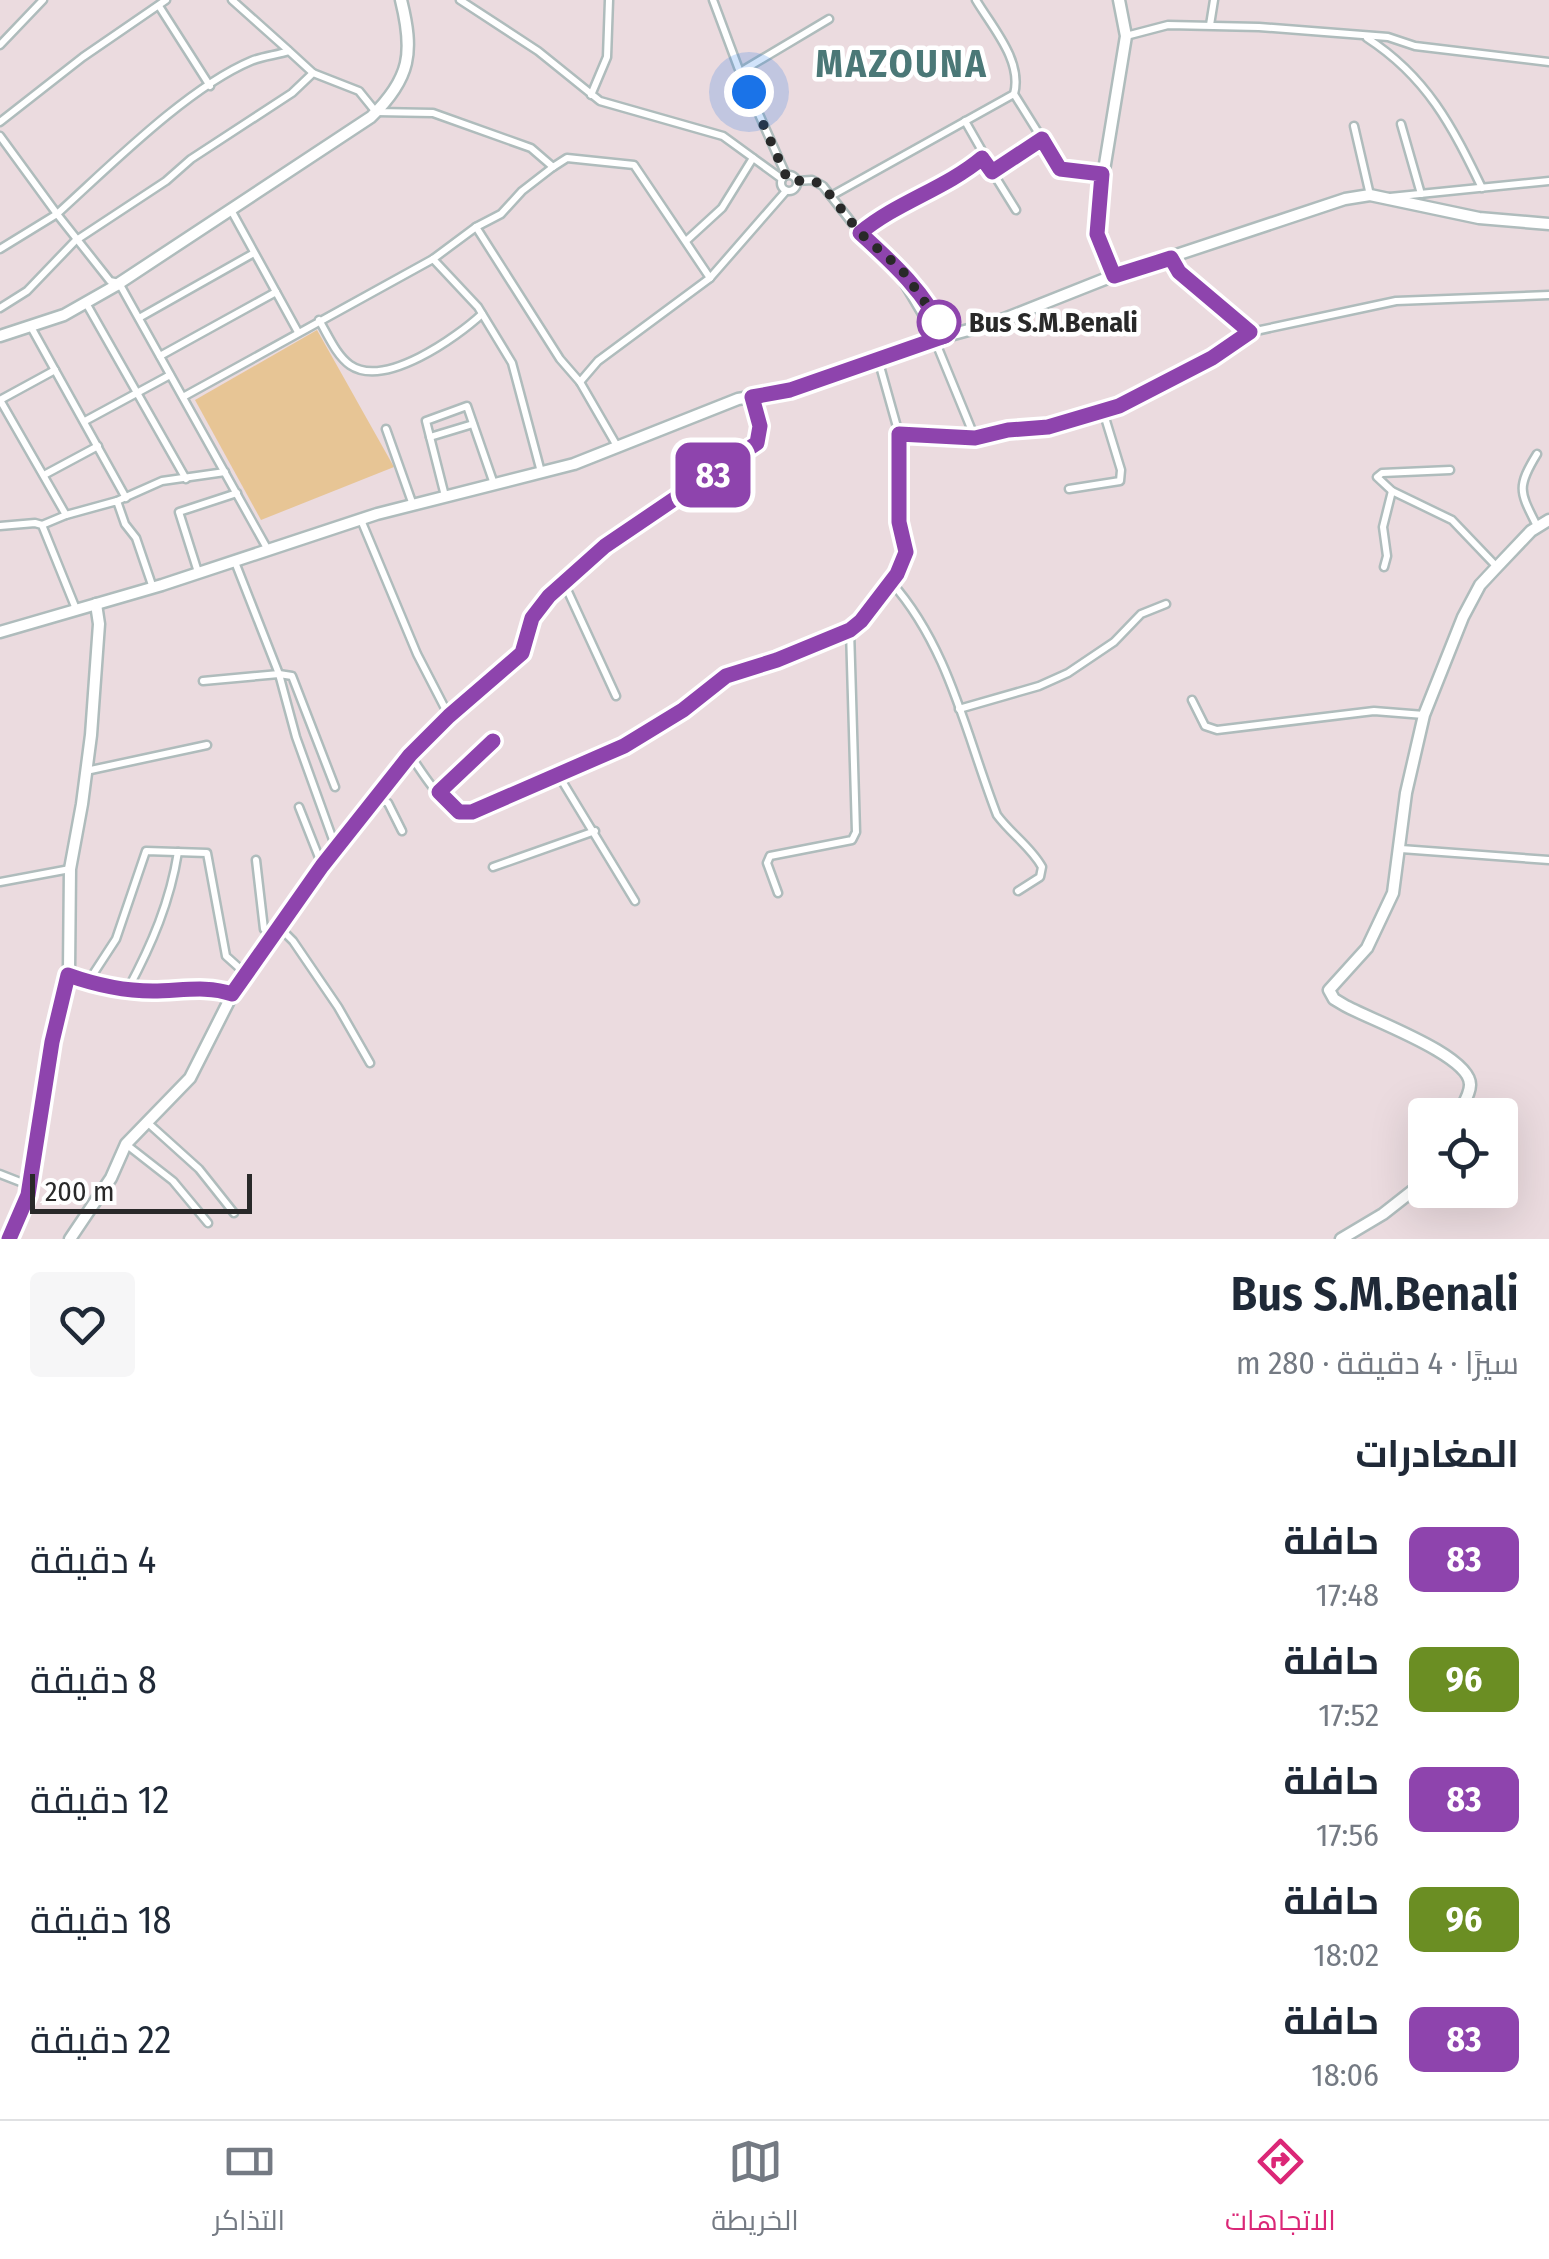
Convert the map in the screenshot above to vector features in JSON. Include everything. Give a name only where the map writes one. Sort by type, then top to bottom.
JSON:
[{"type":"main road","points":[[0,336],[31,327],[119,283],[376,112],[400,78],[410,52],[401,0]]},
{"type":"main road","points":[[1114,276],[1097,234],[1102,174],[1126,36],[1119,0]]},
{"type":"main road","points":[[0,632],[154,588],[413,504],[574,464],[712,408],[790,390],[994,323],[1114,276],[1345,199],[1370,195],[1479,218],[1549,224]]},
{"type":"main road","points":[[70,1239],[111,1178],[126,1144],[190,1078],[232,994],[273,932],[410,755],[522,653],[532,618],[563,582],[605,546],[757,443],[760,426],[752,397]]},
{"type":"main road","points":[[1466,1098],[1470,1078],[1461,1068],[1434,1049],[1344,1005],[1329,990],[1360,958],[1376,934],[1393,893],[1406,793],[1424,715],[1463,617],[1496,566],[1549,520]]},
{"type":"main road","points":[[9,1239],[29,1186],[52,1042],[68,975],[70,868],[86,770],[99,624],[96,604]]},
{"type":"main road","points":[[1341,1239],[1408,1194]]},
{"type":"street","points":[[0,45],[43,0]]},
{"type":"street","points":[[232,0],[313,73],[359,91],[376,112],[433,114],[531,148],[553,167]]},
{"type":"street","points":[[460,0],[550,60],[600,101],[723,136],[784,177],[792,175],[797,181]]},
{"type":"street","points":[[591,95],[607,57],[609,0]]},
{"type":"street","points":[[713,0],[784,177],[782,187],[786,191]]},
{"type":"street","points":[[831,196],[1014,94],[1018,82],[1015,68],[976,0]]},
{"type":"street","points":[[1210,24],[1214,0]]},
{"type":"street","points":[[0,122],[83,57],[162,3],[210,86]]},
{"type":"street","points":[[740,72],[829,19]]},
{"type":"street","points":[[1126,36],[1168,26],[1210,24],[1388,37],[1416,46],[1549,62]]},
{"type":"street","points":[[1366,37],[1387,50],[1437,102],[1482,188]]},
{"type":"street","points":[[0,249],[57,214],[147,133],[210,86],[250,62],[289,51]]},
{"type":"street","points":[[0,308],[27,291],[75,241],[292,94],[313,73]]},
{"type":"street","points":[[1014,94],[1060,169],[1102,174]]},
{"type":"street","points":[[965,121],[981,148],[982,158],[1016,210]]},
{"type":"street","points":[[1401,124],[1421,194]]},
{"type":"street","points":[[1354,126],[1370,195]]},
{"type":"street","points":[[0,136],[75,241],[110,280],[119,283],[269,551]]},
{"type":"street","points":[[992,172],[1042,139]]},
{"type":"street","points":[[183,396],[434,259],[476,227],[502,214],[522,191],[567,158],[634,166],[710,278]]},
{"type":"street","points":[[686,242],[722,208],[753,158]]},
{"type":"street","points":[[860,233],[882,214],[982,158]]},
{"type":"street","points":[[797,181],[812,180],[823,186],[860,233],[894,266],[940,338],[975,438]]},
{"type":"street","points":[[580,382],[608,352],[710,278],[786,191],[794,190],[797,181]]},
{"type":"street","points":[[1384,197],[1549,181]]},
{"type":"street","points":[[230,210],[298,332]]},
{"type":"street","points":[[476,227],[560,359],[580,382],[617,446]]},
{"type":"street","points":[[139,318],[254,252]]},
{"type":"street","points":[[1171,258],[1179,272],[1250,332]]},
{"type":"street","points":[[434,259],[482,314],[512,363],[541,472]]},
{"type":"street","points":[[160,356],[276,292]]},
{"type":"street","points":[[899,434],[975,438],[1048,427],[1119,406],[1212,358],[1250,332],[1396,301],[1549,295]]},
{"type":"street","points":[[86,302],[186,478]]},
{"type":"street","points":[[319,320],[342,357],[354,368],[370,370],[403,364],[436,350],[482,314]]},
{"type":"street","points":[[31,327],[126,498]]},
{"type":"street","points":[[410,755],[453,810],[464,814],[559,776],[649,732],[726,676],[850,630],[876,604],[906,552],[899,522],[899,434],[878,359]]},
{"type":"street","points":[[54,370],[0,400],[66,515]]},
{"type":"street","points":[[85,421],[170,374]]},
{"type":"street","points":[[445,496],[426,420],[467,406],[494,484]]},
{"type":"street","points":[[1070,489],[1120,481],[1121,470],[1102,410]]},
{"type":"street","points":[[430,437],[473,424]]},
{"type":"street","points":[[386,428],[413,504]]},
{"type":"street","points":[[44,475],[98,446]]},
{"type":"street","points":[[1537,454],[1525,473],[1520,494],[1538,527]]},
{"type":"street","points":[[1450,470],[1377,476],[1392,491],[1452,520],[1496,566]]},
{"type":"street","points":[[0,526],[42,525],[126,498],[162,481],[226,472]]},
{"type":"street","points":[[1384,566],[1384,527],[1392,491]]},
{"type":"street","points":[[198,574],[179,512],[237,492]]},
{"type":"street","points":[[116,501],[125,524],[136,538],[154,588]]},
{"type":"street","points":[[360,520],[417,654],[449,716]]},
{"type":"street","points":[[42,525],[76,610]]},
{"type":"street","points":[[235,562],[280,674],[296,737],[336,849]]},
{"type":"street","points":[[563,582],[616,696]]},
{"type":"street","points":[[891,582],[910,602],[933,641],[998,815],[1042,867],[1040,877],[1018,890]]},
{"type":"street","points":[[959,709],[1068,674],[1114,642],[1141,614],[1166,604]]},
{"type":"street","points":[[778,893],[767,862],[770,856],[852,840],[856,832],[850,630]]},
{"type":"street","points":[[203,682],[280,674],[296,680],[336,787]]},
{"type":"street","points":[[1192,700],[1205,726],[1217,730],[1374,711],[1424,715]]},
{"type":"street","points":[[439,792],[493,741]]},
{"type":"street","points":[[86,770],[207,745]]},
{"type":"street","points":[[559,776],[635,901]]},
{"type":"street","points":[[376,798],[388,802],[402,832]]},
{"type":"street","points":[[299,807],[322,866]]},
{"type":"street","points":[[493,867],[595,831]]},
{"type":"street","points":[[1401,848],[1549,860]]},
{"type":"street","points":[[88,982],[116,939],[146,851],[207,853],[226,956],[246,974]]},
{"type":"street","points":[[128,989],[156,936],[174,880],[178,852]]},
{"type":"street","points":[[256,860],[262,924],[266,931],[286,934],[293,940],[370,1064]]},
{"type":"street","points":[[0,882],[70,868]]},
{"type":"street","points":[[68,975],[128,989],[216,988],[232,994]]},
{"type":"street","points":[[148,1122],[200,1169],[234,1213]]},
{"type":"street","points":[[126,1144],[173,1181],[208,1223]]},
{"type":"street","points":[[0,1174],[29,1186]]},
{"type":"shaded area","points":[[317,330],[394,467],[261,520],[195,400]]},
{"type":"bus line","name":"83","points":[[9,1239],[28,1195],[52,1042],[68,975],[115,988],[216,988],[232,994],[322,866],[410,755],[522,653],[532,618],[549,596],[605,546],[757,443],[761,434],[752,397],[790,390],[945,336],[902,270],[860,233],[882,214],[982,158],[992,172],[1042,139],[1060,169],[1102,174],[1097,234],[1114,276],[1171,258],[1179,272],[1250,332],[1212,358],[1119,406],[1048,427],[975,438],[899,434],[899,522],[906,552],[897,574],[861,621],[850,630],[777,660],[726,676],[649,732],[592,761],[472,812],[453,810],[439,792],[493,741]]},
{"type":"place","name":"Bus S.M.Benali","points":[[939,322]]},
{"type":"district","name":"MAZOUNA","points":[[902,64]]},
{"type":"route","points":[[749,92],[786,176],[823,186],[860,233],[902,270],[939,322]]}]
